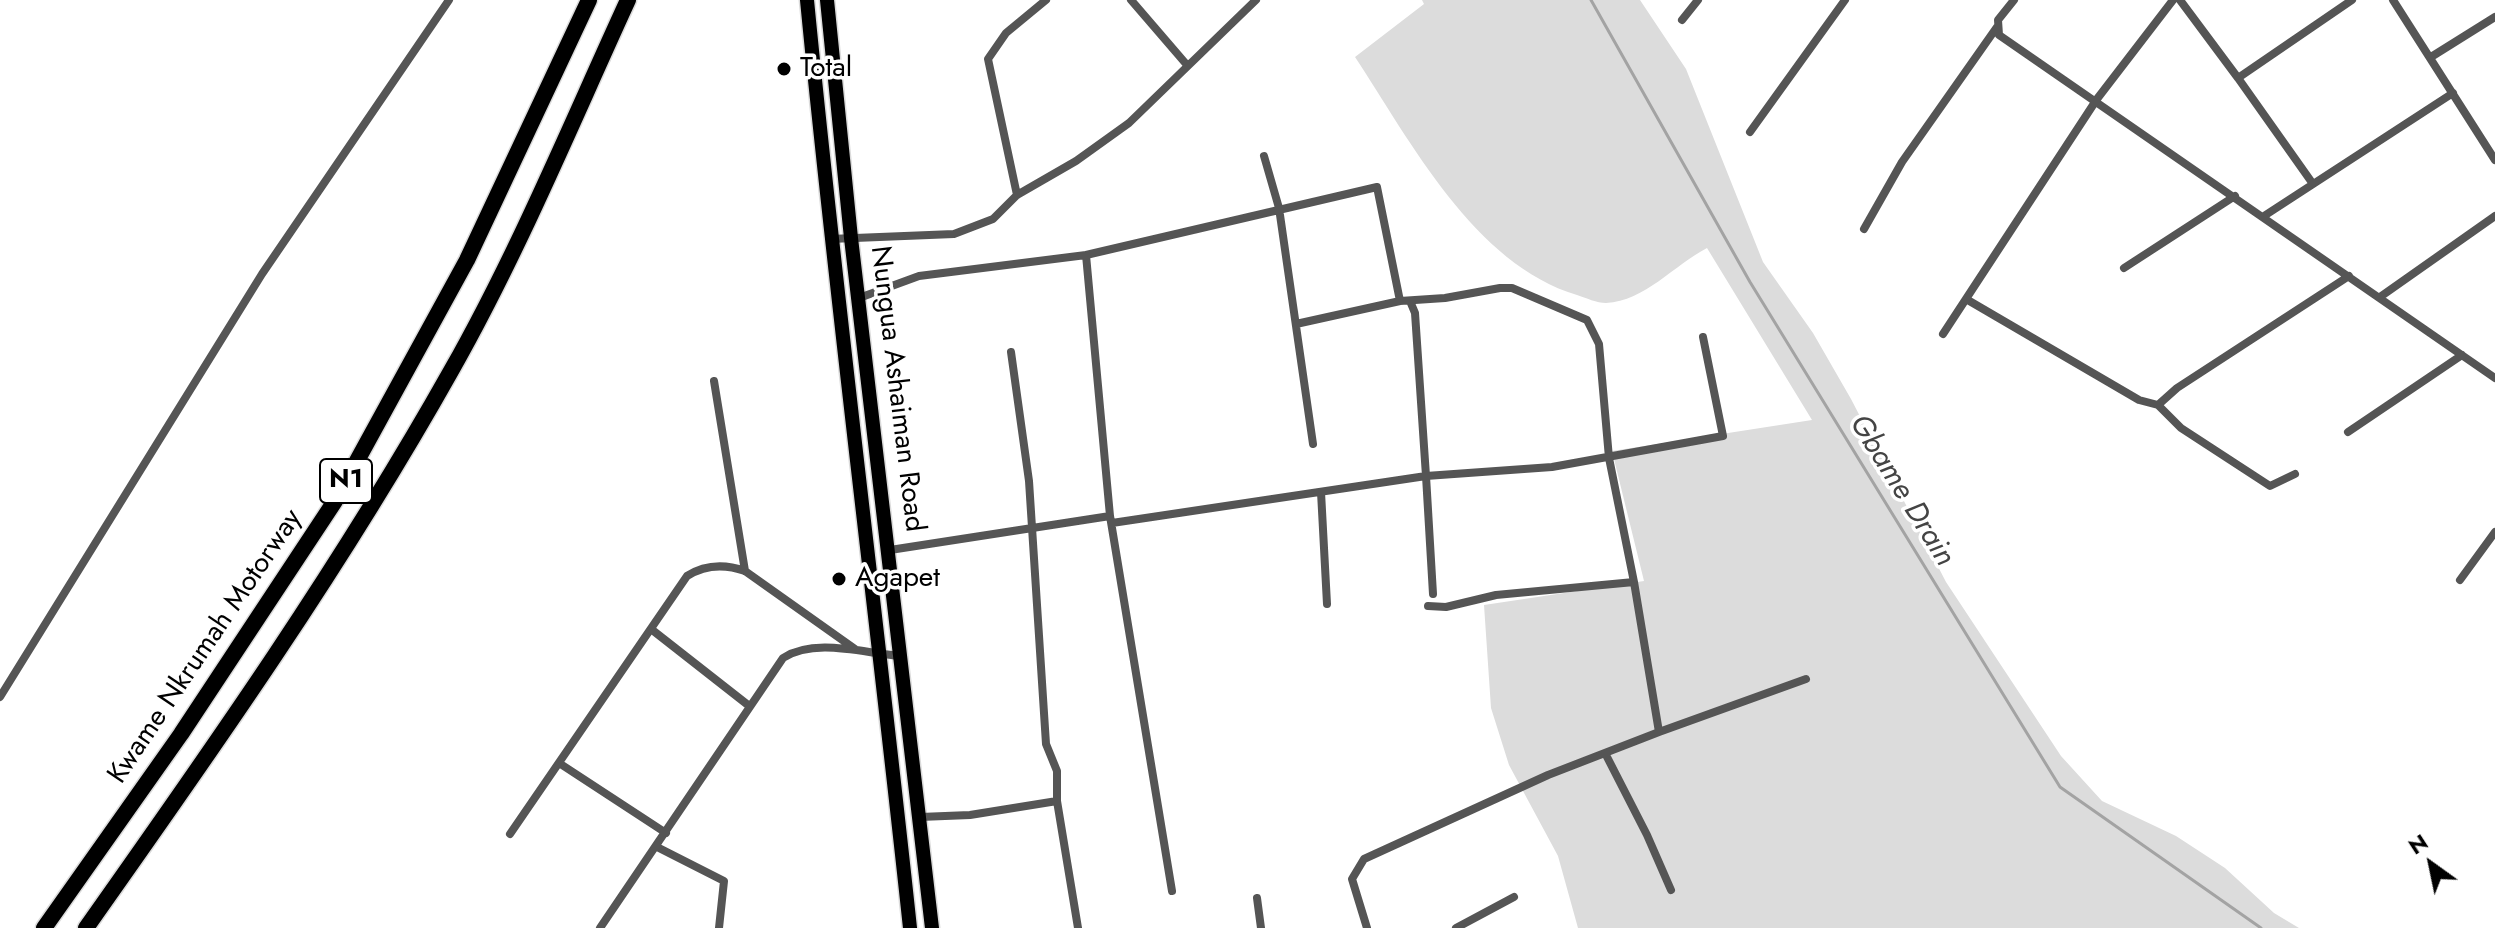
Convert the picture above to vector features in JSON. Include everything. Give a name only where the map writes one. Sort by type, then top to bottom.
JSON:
[{"type":"highway","name":"Kwame Nkrumah Motorway","points":[[44,928],[181,734],[335,501],[467,260],[589,0]]},
{"type":"highway","name":"N1","points":[[86,928],[294,628],[452,371],[500,278],[628,0]]},
{"type":"main road","name":"Nungua Ashaiman Road","points":[[807,0],[829,239],[881,655],[910,928]]},
{"type":"main road","name":"Nungua Ashaiman Road","points":[[827,0],[851,238],[932,928]]},
{"type":"street","points":[[0,697],[262,274],[449,0]]},
{"type":"street","points":[[1017,195],[988,59],[1006,33],[1046,0]]},
{"type":"street","points":[[1131,0],[1187,65]]},
{"type":"street","points":[[829,239],[954,234],[993,219],[1017,195],[1076,161],[1129,123],[1256,0]]},
{"type":"street","points":[[1682,20],[1698,0]]},
{"type":"street","points":[[1750,132],[1845,0]]},
{"type":"street","points":[[1864,229],[1910,149],[2014,0]]},
{"type":"street","points":[[1943,334],[2097,99],[2173,0]]},
{"type":"street","points":[[2180,0],[2313,184]]},
{"type":"street","points":[[2238,78],[2352,0]]},
{"type":"street","points":[[2393,0],[2495,160]]},
{"type":"street","points":[[2431,57],[2495,17]]},
{"type":"street","points":[[1997,27],[1999,35],[2097,99],[2495,378]]},
{"type":"street","points":[[2264,216],[2453,93]]},
{"type":"street","points":[[1264,156],[1279,208],[1313,444]]},
{"type":"street","points":[[859,298],[919,276],[1086,255],[1377,187],[1400,301]]},
{"type":"street","points":[[2124,268],[2235,196]]},
{"type":"street","points":[[2380,297],[2495,216]]},
{"type":"street","points":[[1086,255],[1111,520],[1172,891]]},
{"type":"street","points":[[2158,405],[2177,388],[2349,276]]},
{"type":"street","points":[[1296,324],[1400,301],[1512,288],[1587,320],[1599,344],[1609,458],[1659,732]]},
{"type":"street","points":[[1966,299],[2139,400],[2158,405],[2181,428],[2270,486],[2295,474]]},
{"type":"street","points":[[1410,301],[1415,313],[1433,594]]},
{"type":"street","points":[[890,550],[1426,476],[1552,467],[1723,436],[1703,337]]},
{"type":"street","points":[[1011,352],[1032,530],[1044,728],[1058,780],[1057,801],[1078,928]]},
{"type":"street","points":[[2348,432],[2462,355]]},
{"type":"street","points":[[714,381],[745,571]]},
{"type":"street","points":[[1321,492],[1327,604]]},
{"type":"street","points":[[2460,580],[2495,532]]},
{"type":"street","points":[[510,834],[687,576],[698,569],[729,566],[745,571],[855,649]]},
{"type":"street","points":[[1428,606],[1446,607],[1496,595],[1634,582]]},
{"type":"street","points":[[651,629],[748,705]]},
{"type":"street","points":[[600,928],[778,663],[791,653],[855,649],[902,656]]},
{"type":"street","points":[[1367,928],[1352,879],[1364,859],[1605,753],[1806,679]]},
{"type":"street","points":[[1605,753],[1671,890]]},
{"type":"street","points":[[559,763],[666,833]]},
{"type":"street","points":[[920,817],[970,815],[1057,801]]},
{"type":"street","points":[[657,847],[724,881],[719,928]]},
{"type":"street","points":[[1456,928],[1514,897]]},
{"type":"street","points":[[1257,898],[1261,928]]},
{"type":"shaded area","points":[[1422,0],[1640,0],[1686,69],[1763,262],[1813,333],[1851,399],[1946,582],[2061,756],[2102,801],[2176,836],[2225,868],[2274,913],[2299,928],[1578,928],[1558,856],[1509,765],[1491,708],[1484,605],[1644,581],[1612,451],[1812,420],[1707,248],[1634,296],[1603,303],[1540,279],[1507,257],[1476,228],[1423,161],[1355,57],[1424,4]]},
{"type":"waterway","name":"Gbame Drain","points":[[1591,0],[1750,282],[2060,787],[2261,928]]},
{"type":"place","name":"Total","points":[[784,69]]},
{"type":"place","name":"Agapet","points":[[839,579]]}]
